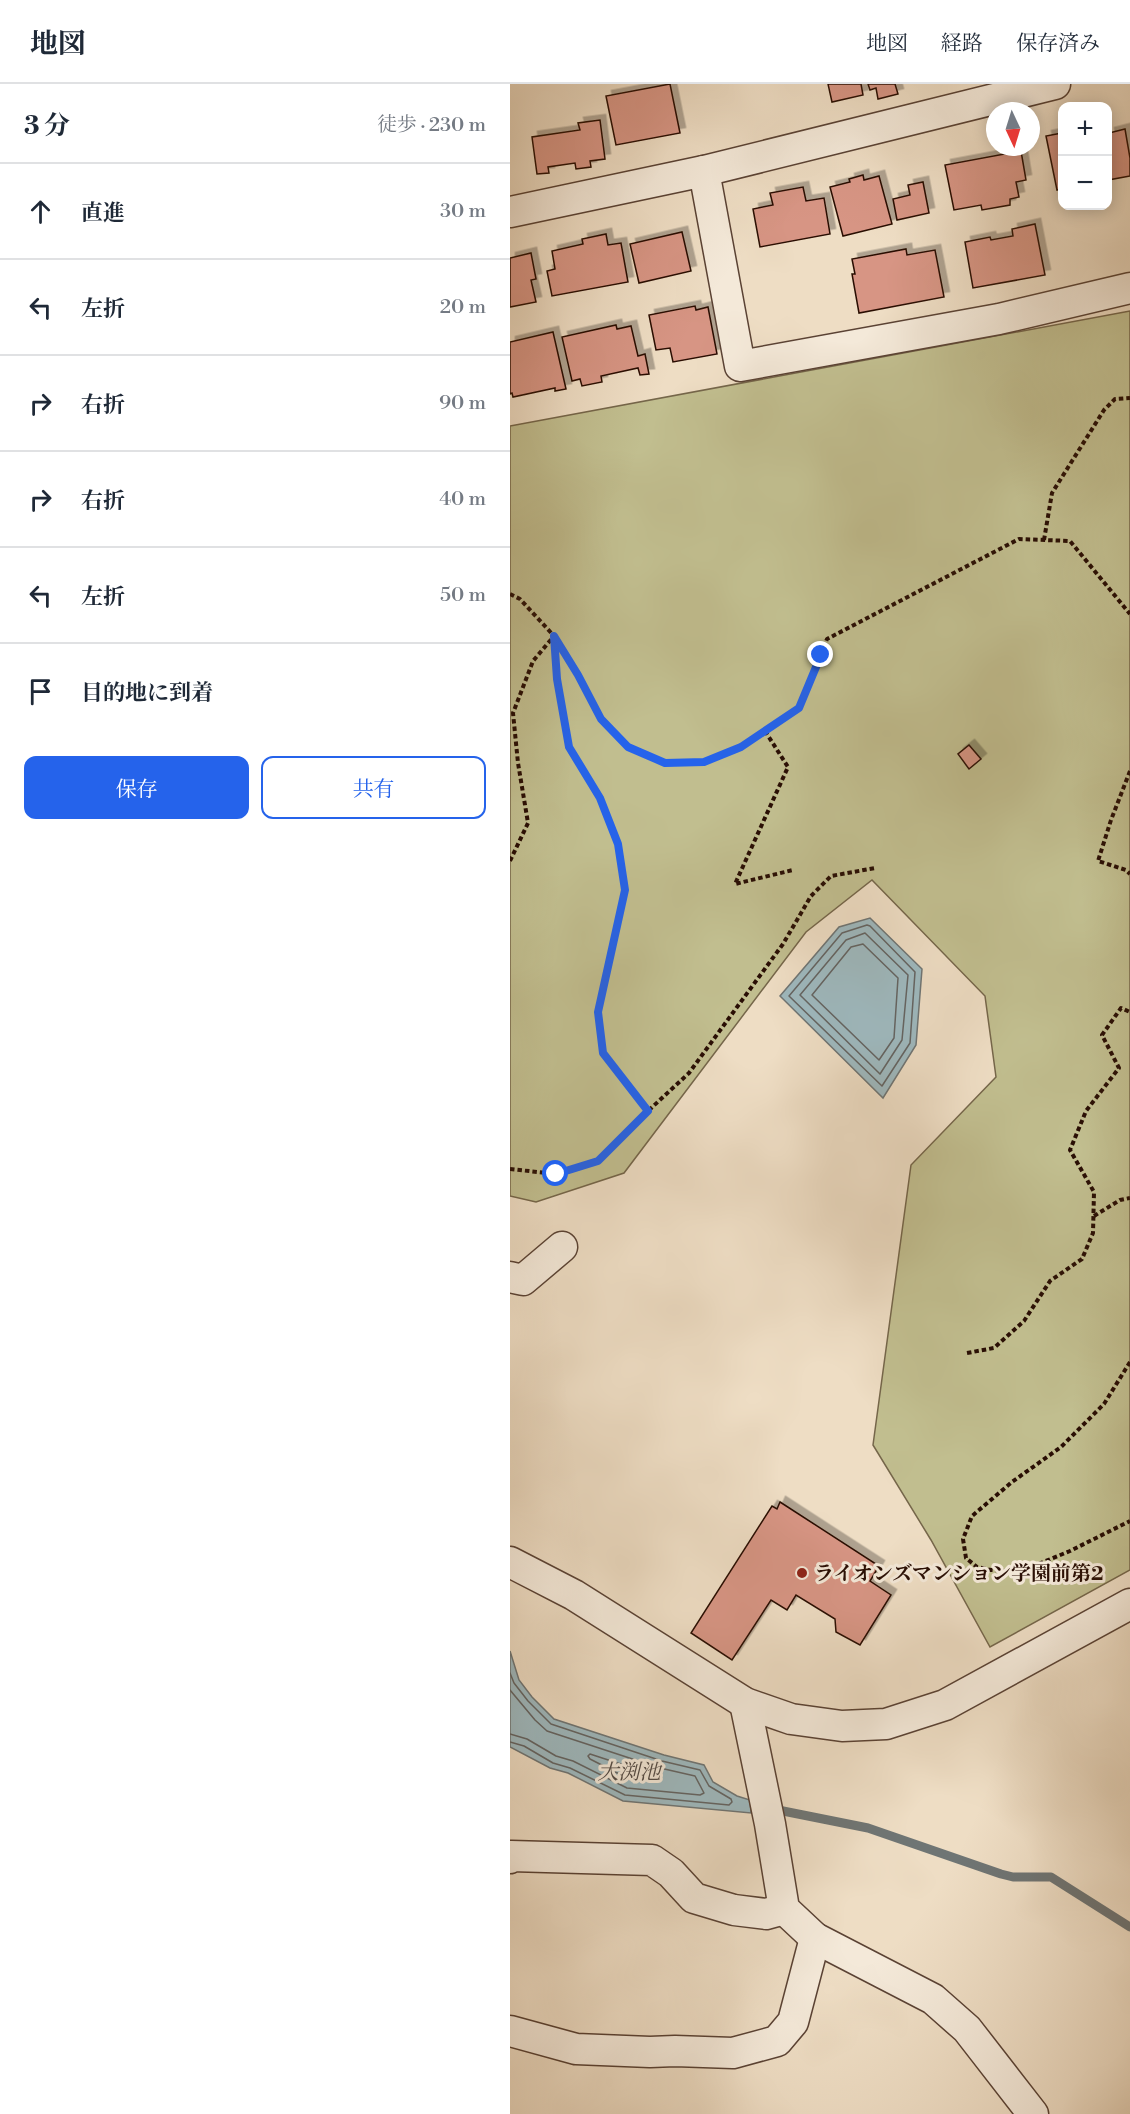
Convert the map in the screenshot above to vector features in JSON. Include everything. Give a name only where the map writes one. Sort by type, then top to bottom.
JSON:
[{"type":"street","points":[[510,212],[704,171],[1055,84]]},
{"type":"street","points":[[704,171],[740,366],[999,319],[1130,288]]},
{"type":"street","points":[[510,1277],[524,1280],[562,1247]]},
{"type":"street","points":[[510,1562],[574,1594],[745,1703],[791,1719],[842,1726],[886,1724],[945,1705],[1130,1604]]},
{"type":"street","points":[[745,1703],[770,1824],[784,1909],[815,1938],[933,2000],[967,2029],[1033,2114]]},
{"type":"street","points":[[510,1858],[511,1856],[535,1856],[652,1860],[671,1873],[694,1898],[745,1912],[766,1914],[784,1909]]},
{"type":"street","points":[[510,2031],[576,2049],[650,2052],[733,2053],[777,2041],[793,2022],[815,1938]]},
{"type":"path","points":[[1044,540],[1052,493],[1104,410],[1115,399],[1130,398]]},
{"type":"path","points":[[510,594],[520,599],[554,636],[601,719],[628,747],[665,763],[704,762],[741,747],[799,708],[827,639],[1019,539],[1070,541],[1130,614]]},
{"type":"path","points":[[510,861],[528,823],[518,763],[513,713],[533,661],[554,636]]},
{"type":"path","points":[[554,636],[557,679],[569,747],[600,798],[618,844],[625,890],[598,1012],[603,1053],[648,1111]]},
{"type":"path","points":[[765,731],[788,768],[735,884],[793,870]]},
{"type":"path","points":[[1130,771],[1098,861],[1126,870],[1130,874]]},
{"type":"path","points":[[510,1169],[556,1174],[598,1161],[689,1073],[783,944],[811,896],[831,876],[875,868]]},
{"type":"path","points":[[967,1353],[994,1348],[1024,1321],[1050,1281],[1082,1259],[1093,1233],[1094,1192],[1070,1150],[1086,1111],[1119,1068],[1102,1035],[1121,1008],[1130,1012]]},
{"type":"path","points":[[1093,1217],[1120,1200],[1130,1198]]},
{"type":"path","points":[[1130,1362],[1104,1404],[1061,1447],[1012,1482],[972,1516],[963,1539],[966,1558],[977,1567],[1019,1572],[1070,1551],[1130,1521]]},
{"type":"shaded area","points":[[1130,311],[1130,1570],[990,1647],[931,1540],[873,1445],[911,1165],[996,1077],[985,996],[872,880],[806,932],[624,1173],[536,1202],[510,1196],[510,426]]},
{"type":"water","points":[[870,918],[922,969],[916,1045],[883,1098],[780,996],[839,927]]},
{"type":"water","name":"大渕池","points":[[510,1651],[519,1680],[554,1719],[664,1755],[704,1765],[713,1782],[737,1796],[750,1800],[751,1813],[623,1801],[510,1747]]},
{"type":"building","points":[[670,84],[680,133],[616,145],[606,96]]},
{"type":"building","points":[[828,84],[861,84],[863,95],[832,102]]},
{"type":"building","points":[[868,84],[895,84],[898,94],[878,99],[876,88],[870,90]]},
{"type":"building","points":[[600,120],[605,159],[590,161],[591,167],[576,169],[575,163],[548,167],[549,173],[537,174],[532,137],[580,130],[578,123]]},
{"type":"building","points":[[1125,129],[1130,158],[1130,176],[1112,179],[1112,132]]},
{"type":"building","points":[[1058,134],[1058,190],[1057,190],[1046,136]]},
{"type":"building","points":[[994,156],[1022,156],[1026,180],[1016,182],[1019,197],[1010,199],[1010,205],[982,210],[981,205],[954,210],[945,165]]},
{"type":"building","points":[[863,175],[864,180],[879,176],[892,224],[843,236],[830,187],[850,182],[849,179]]},
{"type":"building","points":[[923,182],[929,213],[897,220],[893,199],[910,195],[908,185]]},
{"type":"building","points":[[803,187],[806,201],[824,198],[830,234],[760,247],[753,209],[773,205],[770,193]]},
{"type":"building","points":[[1035,224],[1045,275],[973,288],[965,242],[990,237],[991,240],[1013,236],[1012,229]]},
{"type":"building","points":[[682,232],[691,271],[639,283],[630,244]]},
{"type":"building","points":[[606,234],[608,245],[621,243],[628,282],[552,296],[547,271],[555,269],[552,251],[583,244],[582,239]]},
{"type":"building","points":[[906,249],[907,255],[935,250],[944,297],[859,313],[852,274],[855,274],[852,259]]},
{"type":"building","points":[[531,253],[536,279],[531,280],[536,302],[510,307],[510,258]]},
{"type":"building","points":[[695,306],[696,310],[708,307],[717,354],[673,362],[670,348],[656,350],[649,315]]},
{"type":"building","points":[[616,325],[617,329],[631,326],[638,356],[645,354],[649,374],[640,375],[638,368],[601,376],[602,382],[582,386],[580,379],[572,381],[562,337]]},
{"type":"building","points":[[553,332],[566,389],[555,391],[555,388],[513,397],[512,393],[510,394],[510,342]]},
{"type":"building","points":[[969,745],[981,759],[969,769],[958,754]]},
{"type":"building","name":"ライオンズマンション学園前第2","points":[[780,1502],[879,1566],[870,1581],[891,1595],[860,1645],[836,1632],[835,1619],[796,1595],[787,1610],[771,1600],[732,1660],[691,1633],[772,1506],[777,1509]]},
{"type":"waterway","points":[[773,1809],[868,1828],[1013,1877],[1051,1877],[1130,1927]]},
{"type":"place","name":"ライオンズマンション学園前第2","points":[[802,1573]]},
{"type":"route","points":[[556,1174],[598,1161],[648,1111],[603,1053],[598,1012],[625,890],[618,844],[600,798],[569,747],[557,679],[554,636],[601,719],[628,747],[665,763],[704,762],[741,747],[799,708],[821,655]]}]
